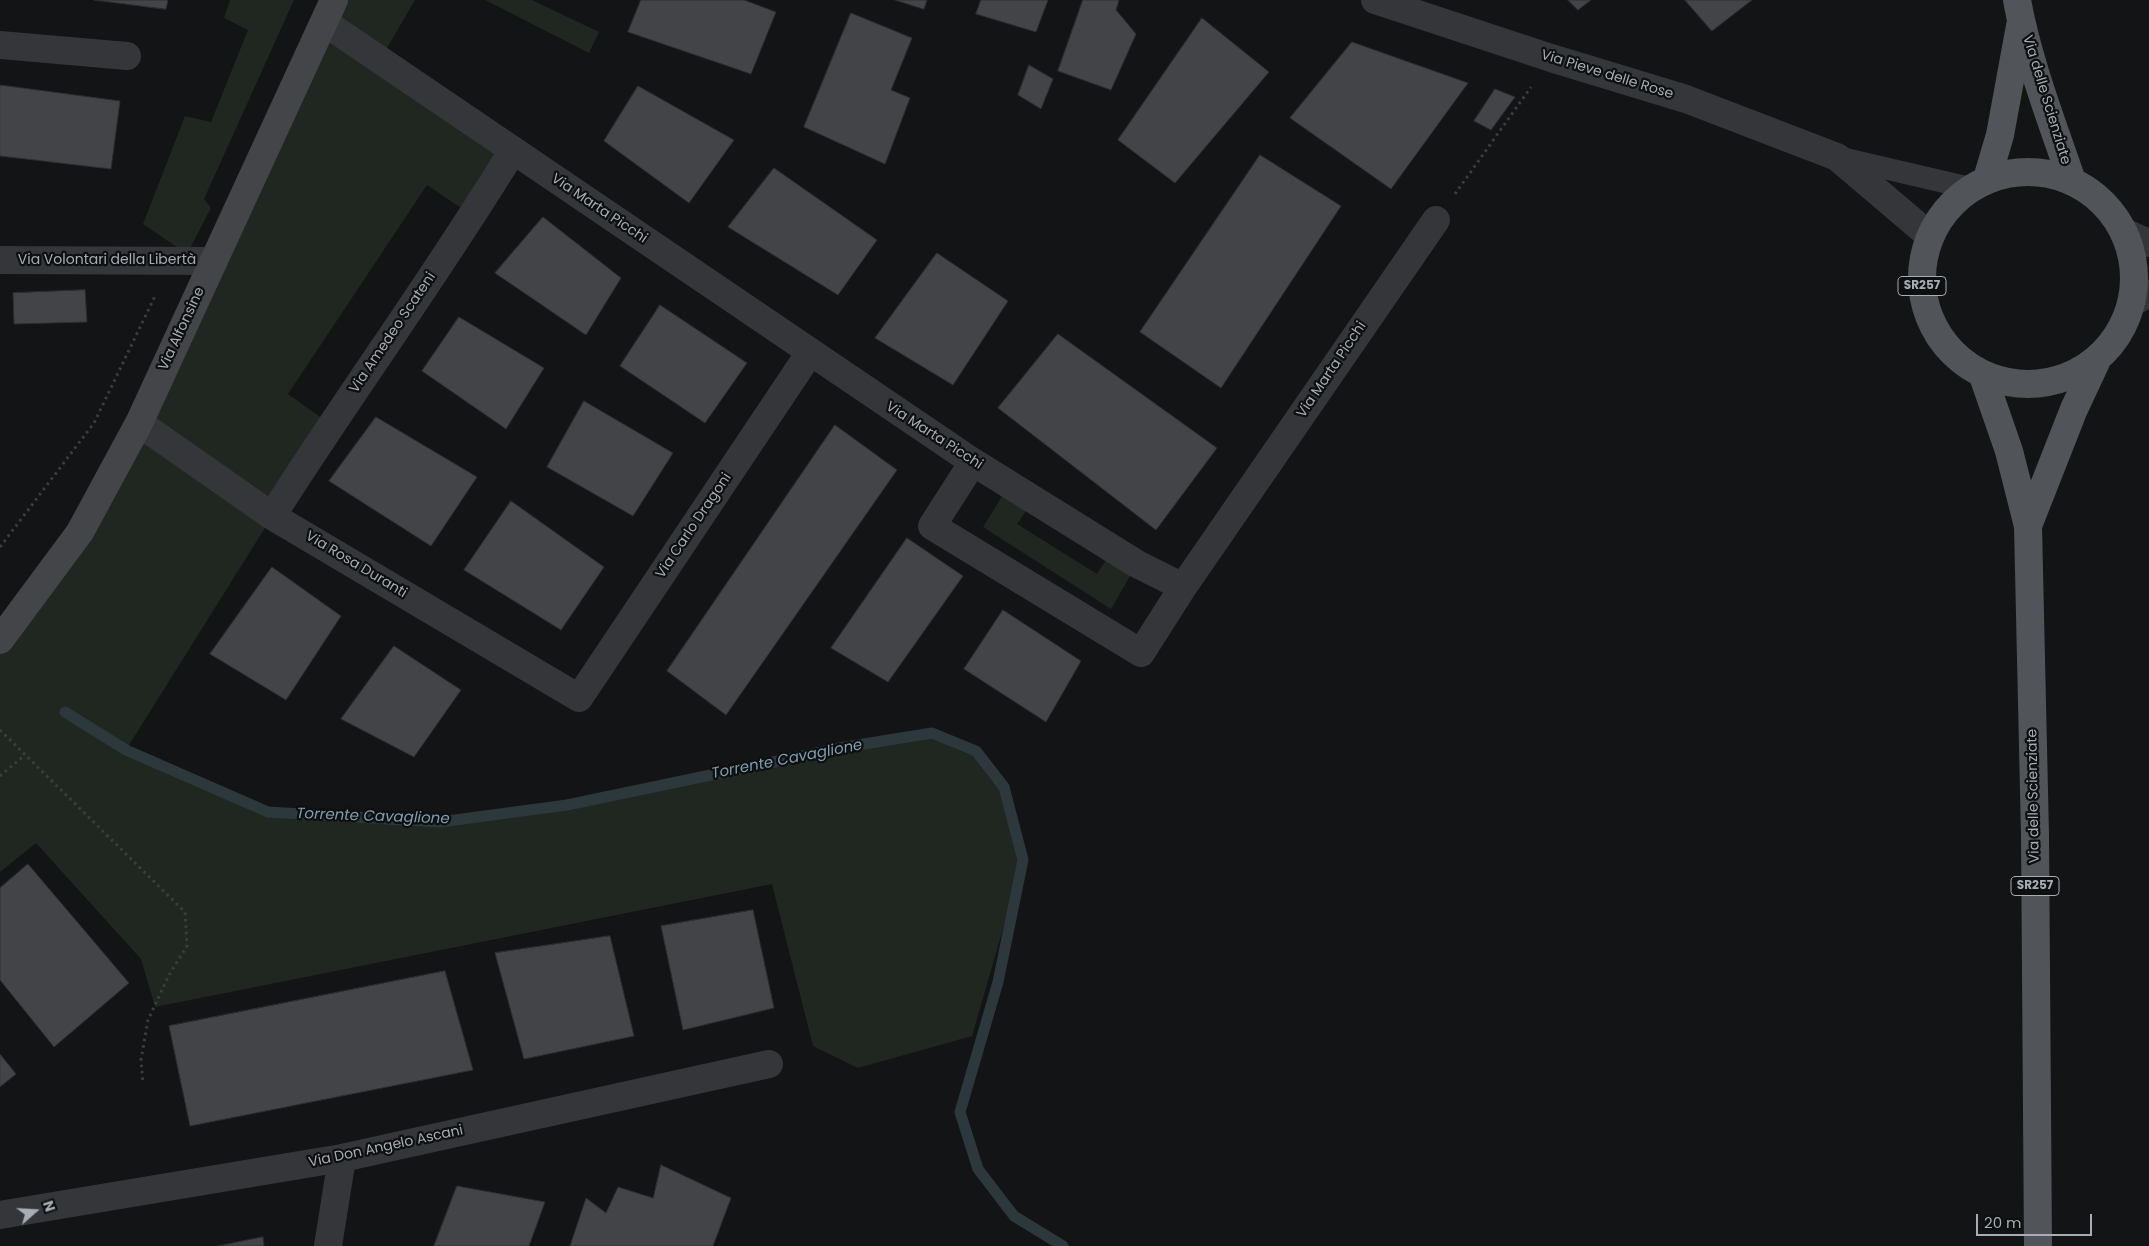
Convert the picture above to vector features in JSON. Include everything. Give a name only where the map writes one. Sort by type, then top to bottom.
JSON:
[{"type":"main road","name":"Via delle Scienziate","points":[[2019,10],[2072,181]]},
{"type":"main road","name":"Via delle Scienziate","points":[[1979,184],[2000,135],[2019,10]]},
{"type":"main road","name":"Via Alfonsine","points":[[0,640],[80,532],[139,423],[329,11]]},
{"type":"main road","points":[[1979,184],[2005,174],[2041,172],[2072,181]]},
{"type":"main road","name":"SR257","points":[[2072,181],[2103,202],[2124,232],[2141,298],[2112,345],[2096,362]]},
{"type":"main road","name":"SR257","points":[[1979,184],[1943,214],[1930,236],[1923,256],[1922,279],[1924,304],[1934,328],[1944,344],[1957,358],[1983,376]]},
{"type":"main road","name":"Via delle Scienziate","points":[[2028,526],[2074,409],[2096,362]]},
{"type":"main road","points":[[1983,376],[2007,384],[2033,384],[2063,378],[2096,362]]},
{"type":"main road","name":"Via delle Scienziate","points":[[1983,376],[2009,451],[2028,526],[2035,835],[2038,1246]]},
{"type":"street","name":"Via Pieve delle Rose","points":[[1375,0],[1551,58],[1686,99],[1837,157],[1979,184]]},
{"type":"street","name":"Via Marta Picchi","points":[[329,11],[513,150],[809,354],[973,462],[1137,564],[1183,587],[1436,220]]},
{"type":"street","points":[[0,45],[127,56]]},
{"type":"street","name":"Via Amedeo Scateni","points":[[272,516],[330,424],[473,216],[513,150]]},
{"type":"street","name":"Via Pieve delle Rose","points":[[1837,157],[1930,236]]},
{"type":"street","points":[[2124,232],[2149,243]]},
{"type":"street","name":"Via Volontari della Libertà","points":[[0,260],[214,261]]},
{"type":"street","name":"Via Carlo Dragoni","points":[[579,698],[809,354]]},
{"type":"street","name":"Via Rosa Duranti","points":[[139,423],[272,516],[579,698]]},
{"type":"street","points":[[973,462],[932,526],[1141,653],[1183,587]]},
{"type":"street","name":"Via Don Angelo Ascani","points":[[0,1215],[342,1158],[769,1064]]},
{"type":"street","points":[[328,1246],[342,1158]]},
{"type":"path","points":[[1436,220],[1551,58]]},
{"type":"path","points":[[0,548],[94,423],[172,261]]},
{"type":"path","points":[[0,730],[185,912],[187,946],[169,975],[148,1020],[142,1060],[143,1084]]},
{"type":"path","points":[[0,776],[25,755]]},
{"type":"shaded area","points":[[230,0],[294,0],[204,199],[211,208],[187,254],[143,224],[185,116],[211,122],[248,30],[224,18]]},
{"type":"shaded area","points":[[334,0],[415,0],[380,60],[513,150],[473,216],[427,185],[288,394],[330,424],[126,750],[268,812],[440,822],[567,805],[845,747],[932,733],[976,751],[1004,787],[1023,860],[972,1036],[858,1068],[813,1046],[772,884],[155,1007],[141,959],[36,843],[0,872],[0,636],[80,532]]},
{"type":"shaded area","points":[[485,0],[532,0],[599,32],[589,53]]},
{"type":"shaded area","points":[[1009,485],[1034,499],[1017,524],[1097,574],[1113,549],[1137,564],[1111,609],[983,527]]},
{"type":"building","points":[[94,0],[168,0],[166,9]]},
{"type":"building","points":[[641,0],[744,0],[776,12],[751,74],[628,32]]},
{"type":"building","points":[[895,0],[927,0],[924,9]]},
{"type":"building","points":[[981,0],[1048,0],[1036,32],[976,14]]},
{"type":"building","points":[[1083,0],[1119,0],[1116,10],[1136,34],[1111,90],[1058,71]]},
{"type":"building","points":[[1568,0],[1591,0],[1578,10]]},
{"type":"building","points":[[1685,0],[1752,0],[1712,31]]},
{"type":"building","points":[[851,13],[912,38],[891,90],[910,98],[885,164],[804,127]]},
{"type":"building","points":[[1202,18],[1269,72],[1175,183],[1118,140]]},
{"type":"building","points":[[1352,42],[1468,83],[1391,189],[1290,118]]},
{"type":"building","points":[[1029,65],[1053,79],[1041,109],[1018,95]]},
{"type":"building","points":[[0,85],[120,101],[111,169],[0,156]]},
{"type":"building","points":[[638,86],[734,140],[689,203],[604,141]]},
{"type":"building","points":[[1495,89],[1515,97],[1491,130],[1474,121]]},
{"type":"building","points":[[1260,155],[1341,206],[1221,388],[1140,332]]},
{"type":"building","points":[[774,168],[877,240],[838,295],[728,227]]},
{"type":"building","points":[[543,217],[621,278],[586,335],[495,273]]},
{"type":"building","points":[[937,253],[1008,301],[953,385],[875,338]]},
{"type":"building","points":[[85,290],[87,322],[14,324],[13,293]]},
{"type":"building","points":[[660,305],[747,363],[705,423],[620,366]]},
{"type":"building","points":[[459,317],[544,368],[506,429],[422,371]]},
{"type":"building","points":[[1058,334],[1217,448],[1156,530],[998,408]]},
{"type":"building","points":[[584,401],[673,453],[633,516],[547,467]]},
{"type":"building","points":[[376,417],[477,477],[431,546],[329,481]]},
{"type":"building","points":[[835,425],[897,470],[726,715],[667,671]]},
{"type":"building","points":[[511,501],[604,567],[561,630],[464,570]]},
{"type":"building","points":[[907,538],[963,576],[888,682],[831,648]]},
{"type":"building","points":[[272,567],[341,616],[286,700],[210,654]]},
{"type":"building","points":[[1003,610],[1081,661],[1046,722],[964,669]]},
{"type":"building","points":[[394,646],[461,690],[414,757],[341,719]]},
{"type":"building","points":[[28,864],[129,983],[54,1047],[0,980],[0,888]]},
{"type":"building","points":[[753,910],[774,1008],[683,1030],[661,926]]},
{"type":"building","points":[[610,936],[634,1036],[524,1059],[495,953]]},
{"type":"building","points":[[445,971],[473,1070],[190,1126],[169,1026]]},
{"type":"building","points":[[0,1054],[16,1074],[0,1087]]},
{"type":"building","points":[[661,1165],[731,1198],[713,1246],[570,1246],[586,1198],[606,1213],[618,1187],[653,1198]]},
{"type":"building","points":[[457,1186],[545,1202],[529,1246],[434,1246]]},
{"type":"building","points":[[263,1237],[264,1246],[218,1246]]},
{"type":"waterway","name":"Torrente Cavaglione","points":[[65,712],[126,750],[268,812],[440,822],[567,805],[845,747],[932,733],[976,751],[1004,787],[1023,860],[998,982],[960,1112],[978,1169],[1014,1216],[1063,1246]]}]
